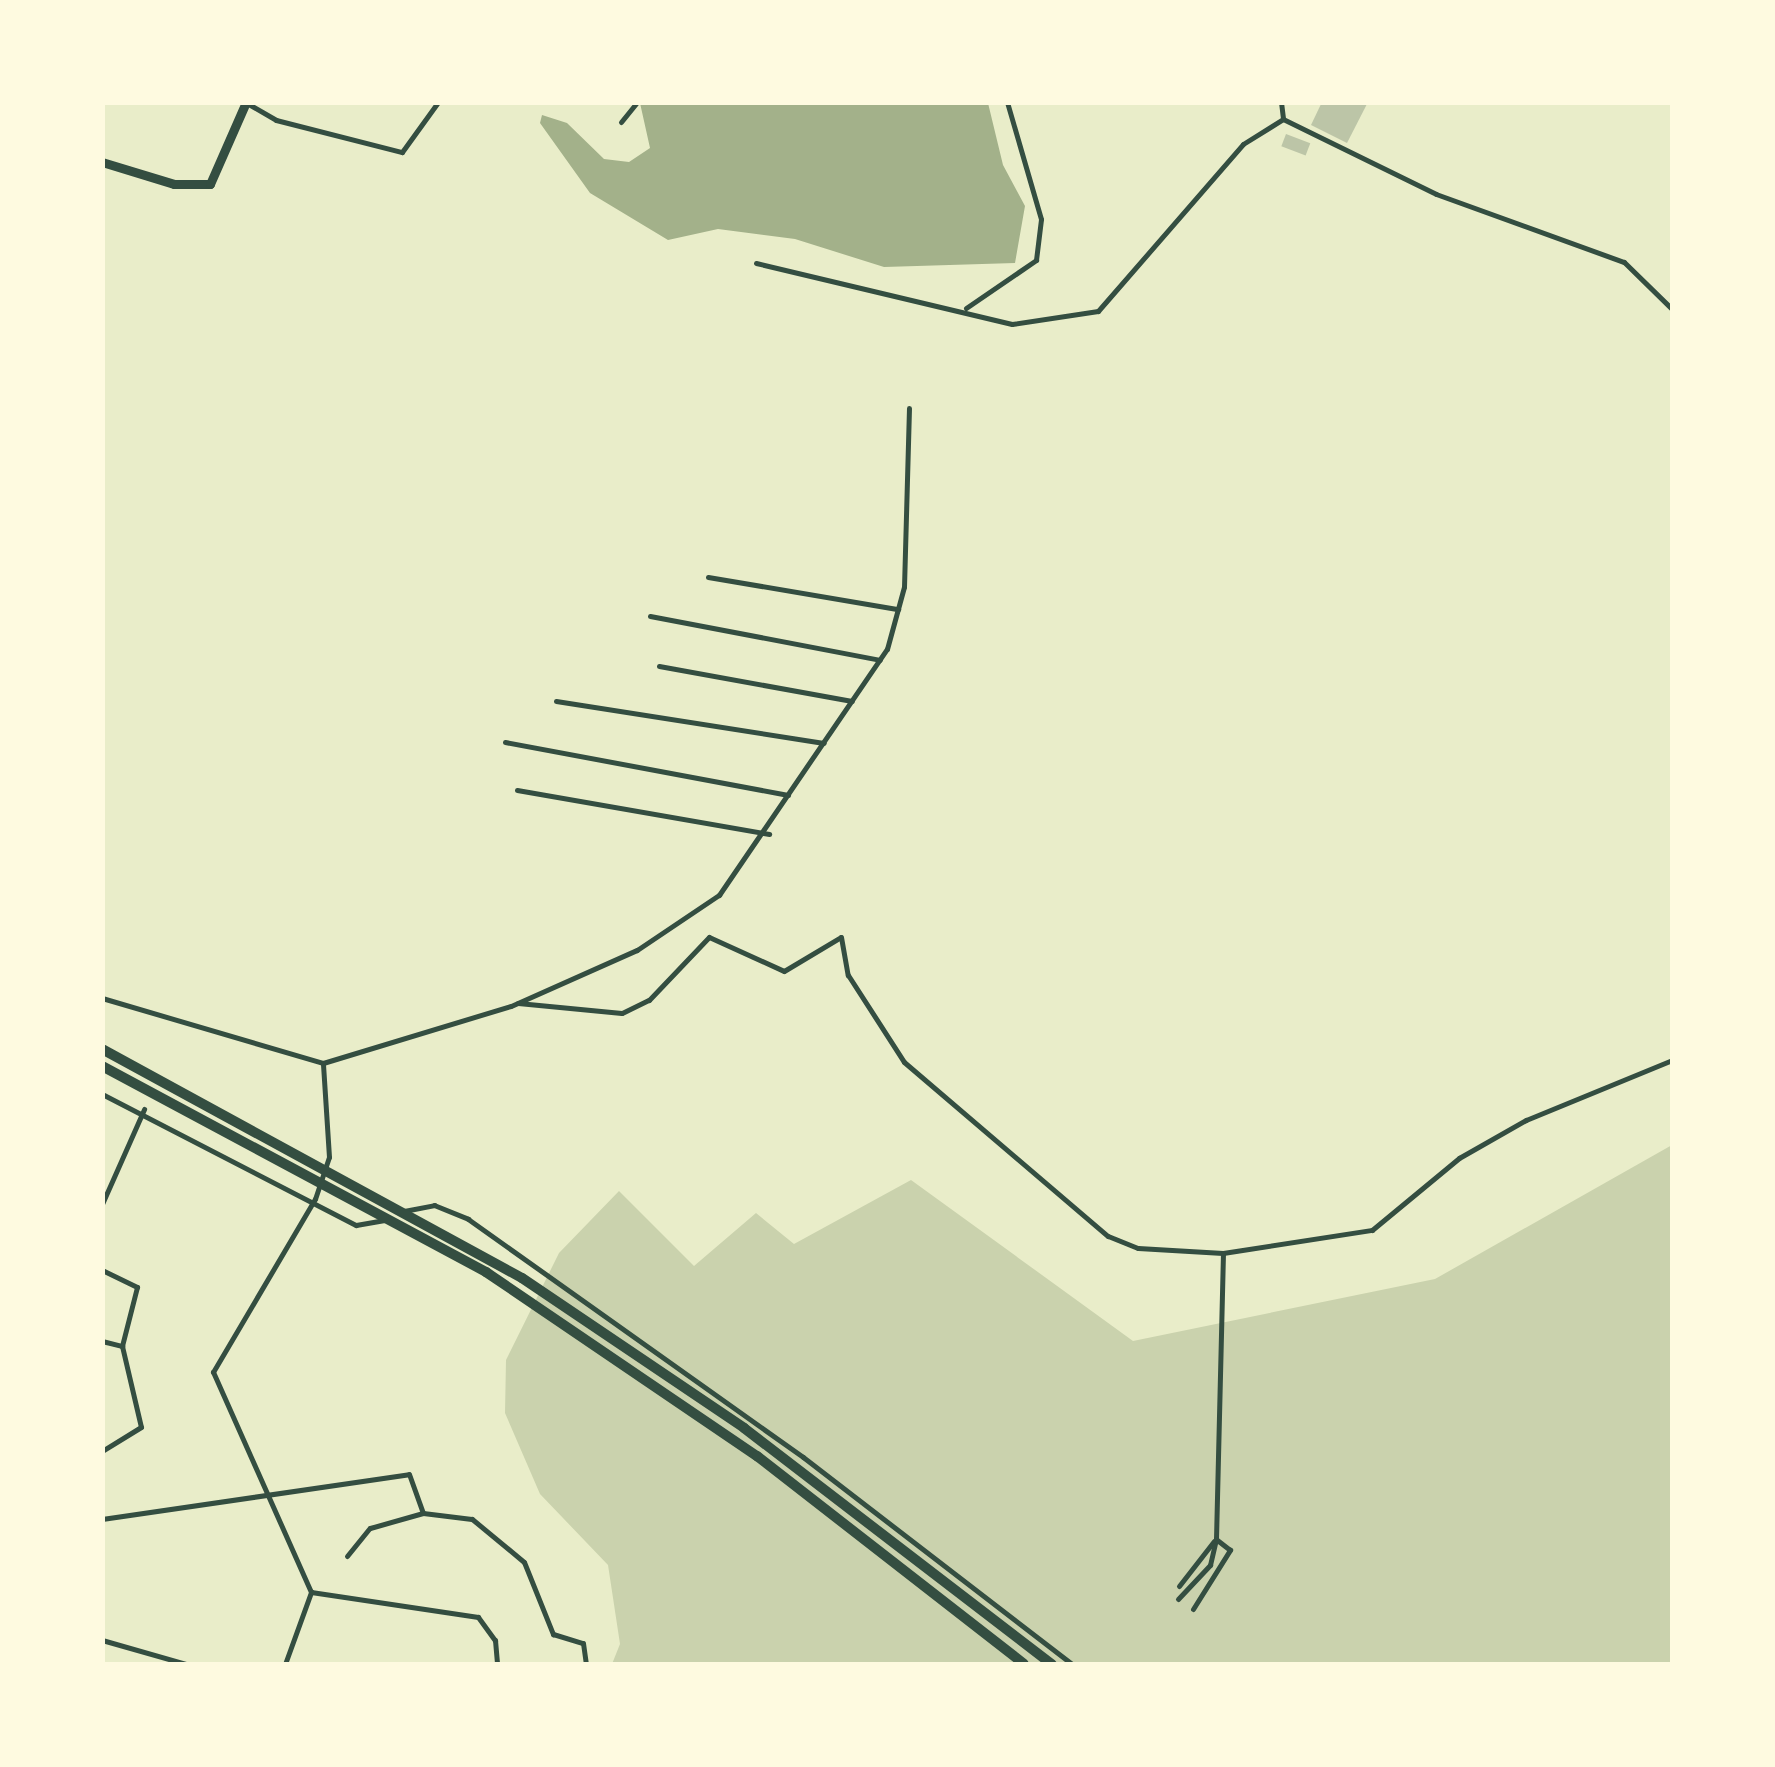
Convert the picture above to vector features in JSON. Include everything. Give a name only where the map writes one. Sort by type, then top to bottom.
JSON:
[{"type":"highway","points":[[102,1049],[323,1162],[538,1288],[744,1428],[1052,1664]]},
{"type":"highway","points":[[102,1066],[486,1272],[757,1456],[1024,1664]]},
{"type":"main road","points":[[102,162],[174,184],[210,184],[245,102]]},
{"type":"street","points":[[245,102],[402,152],[438,102]]},
{"type":"street","points":[[621,122],[636,102]]},
{"type":"street","points":[[966,308],[1036,260],[1040,219],[1007,102]]},
{"type":"street","points":[[1281,102],[1283,119]]},
{"type":"street","points":[[756,263],[966,308],[1012,324],[1098,311],[1244,144],[1283,119]]},
{"type":"street","points":[[1283,119],[1436,194],[1624,262],[1672,309]]},
{"type":"street","points":[[102,998],[323,1063],[518,1002],[636,950],[719,895],[769,834],[788,795],[880,660],[898,609],[910,408]]},
{"type":"street","points":[[708,577],[898,609]]},
{"type":"street","points":[[650,616],[880,660]]},
{"type":"street","points":[[660,666],[852,701]]},
{"type":"street","points":[[556,701],[824,743]]},
{"type":"street","points":[[505,742],[788,795]]},
{"type":"street","points":[[516,790],[769,834]]},
{"type":"street","points":[[518,1002],[622,1013],[649,1000],[708,938],[784,971],[841,937],[848,975],[904,1062],[1108,1236],[1138,1248],[1223,1253],[1372,1230],[1459,1158],[1526,1120],[1672,1060]]},
{"type":"street","points":[[285,1664],[311,1592],[213,1372],[315,1198],[329,1157],[323,1063]]},
{"type":"street","points":[[102,1094],[144,1109],[365,1228],[420,1205],[468,1219],[804,1457],[1072,1664]]},
{"type":"street","points":[[102,1204],[144,1109]]},
{"type":"street","points":[[1178,1599],[1210,1565],[1216,1539],[1223,1253]]},
{"type":"street","points":[[102,1270],[138,1287],[122,1346],[141,1427],[102,1451]]},
{"type":"street","points":[[102,1341],[122,1346]]},
{"type":"street","points":[[102,1519],[409,1474],[423,1513]]},
{"type":"street","points":[[347,1556],[370,1528],[423,1513],[472,1518],[524,1562],[553,1634],[583,1643],[586,1664]]},
{"type":"street","points":[[1178,1586],[1216,1539]]},
{"type":"street","points":[[1193,1609],[1230,1550],[1216,1539]]},
{"type":"street","points":[[311,1592],[478,1617],[496,1663]]},
{"type":"street","points":[[102,1640],[186,1664]]},
{"type":"shaded area","points":[[640,103],[988,103],[1003,165],[1025,206],[1015,263],[884,267],[795,239],[718,229],[668,240],[590,193],[540,123],[542,115],[567,123],[604,159],[629,162],[650,148]]},
{"type":"shaded area","points":[[1672,1145],[1672,1664],[612,1664],[620,1644],[608,1565],[540,1494],[505,1413],[506,1360],[559,1253],[619,1191],[694,1266],[756,1213],[794,1244],[911,1180],[1133,1341],[1435,1279]]},
{"type":"building","points":[[1322,102],[1368,102],[1347,143],[1311,125]]},
{"type":"building","points":[[1286,134],[1310,143],[1306,155],[1281,146]]}]
